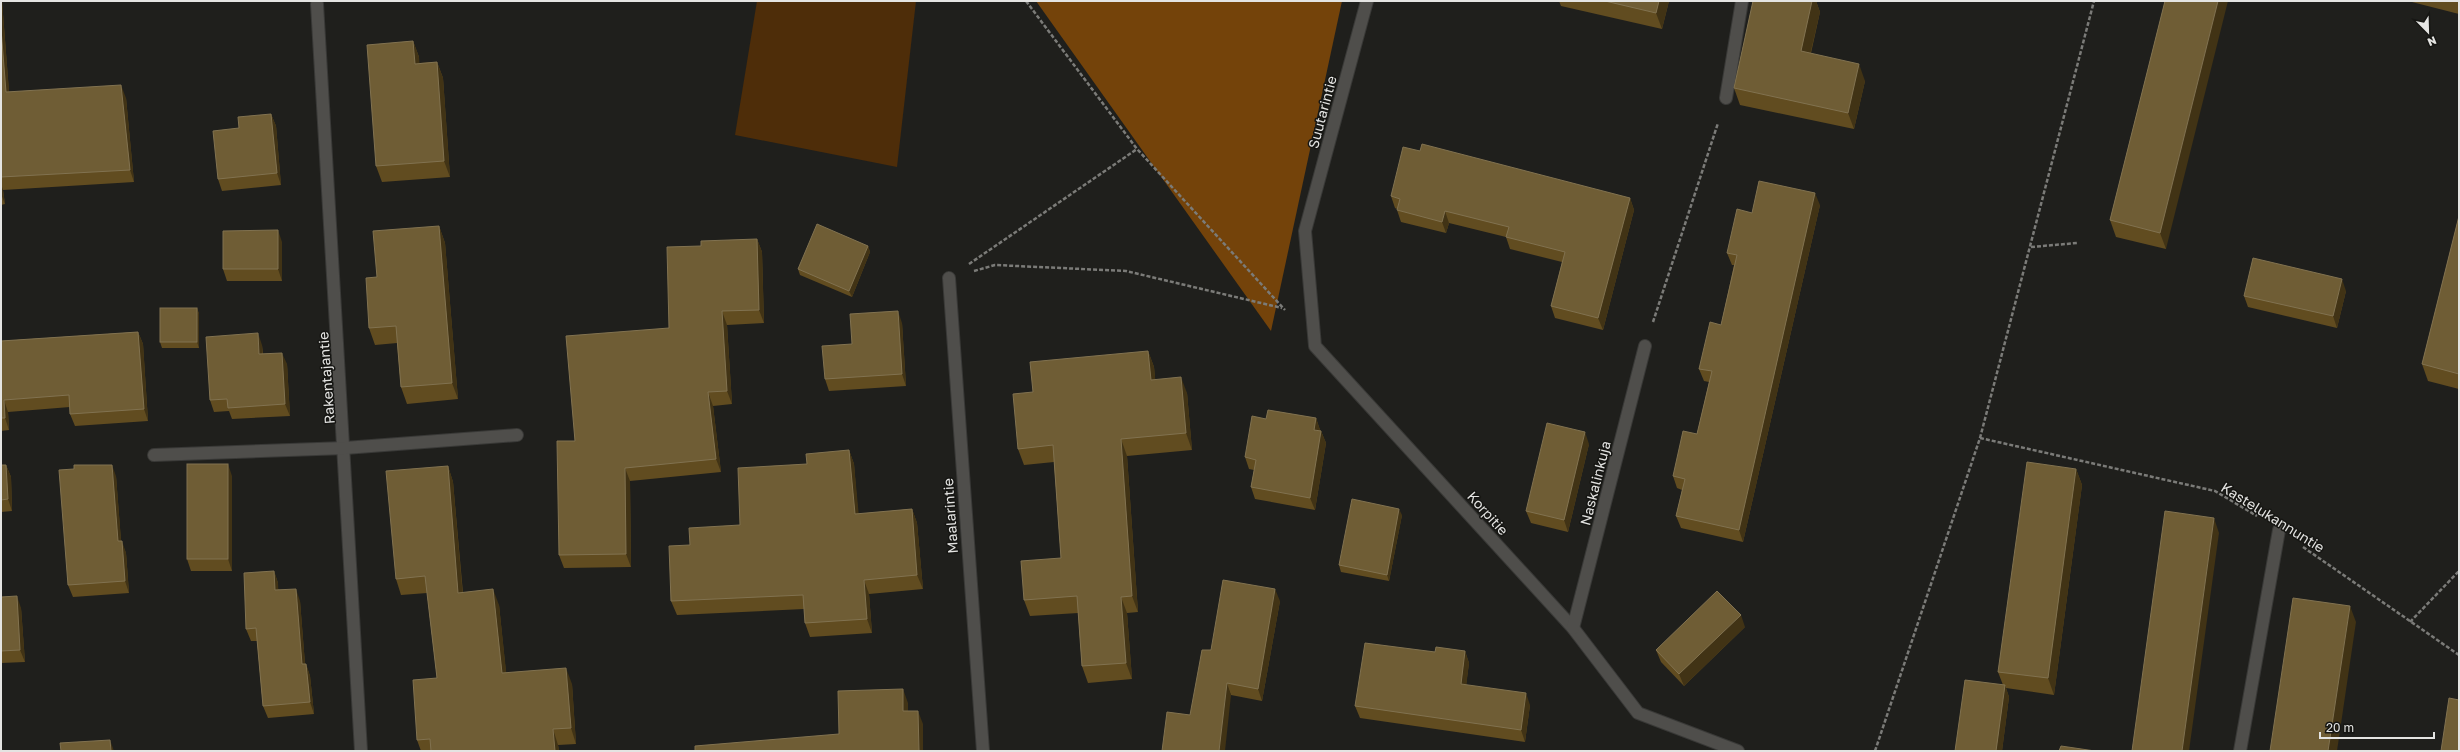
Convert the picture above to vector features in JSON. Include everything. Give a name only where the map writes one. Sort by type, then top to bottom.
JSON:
[{"type":"street","name":"Suutarintie","points":[[1305,231],[1367,1]]},
{"type":"street","points":[[1726,98],[1742,1]]},
{"type":"street","name":"Rakentajantie","points":[[317,4],[345,448],[361,751]]},
{"type":"street","name":"Korpitie","points":[[1305,231],[1315,346],[1574,628],[1638,713],[1738,751]]},
{"type":"street","name":"Maalarintie","points":[[948,278],[983,751]]},
{"type":"street","name":"Naskalinkuja","points":[[1574,628],[1645,346]]},
{"type":"street","points":[[154,455],[345,448],[517,436]]},
{"type":"street","points":[[2240,751],[2279,530]]},
{"type":"path","points":[[1026,1],[1137,149],[1287,313]]},
{"type":"path","points":[[1875,751],[1980,438],[2094,1]]},
{"type":"path","points":[[1645,346],[1726,98]]},
{"type":"path","points":[[948,278],[1137,149]]},
{"type":"path","points":[[2030,248],[2077,244]]},
{"type":"path","points":[[948,278],[995,265],[1126,271],[1283,308]]},
{"type":"path","name":"Kastelukannuntie","points":[[1980,438],[2215,491],[2279,530],[2459,655]]},
{"type":"path","points":[[2410,622],[2459,571]]},
{"type":"shaded area","points":[[757,1],[916,1],[897,167],[735,135]]},
{"type":"shaded area","points":[[1036,1],[1342,1],[1271,331]]},
{"type":"building","points":[[1605,1],[1659,1],[1656,13]]},
{"type":"building","points":[[1753,1],[1812,1],[1801,51],[1859,64],[1848,113],[1734,88]]},
{"type":"building","points":[[2165,1],[2218,1],[2160,233],[2110,220]]},
{"type":"building","points":[[1,29],[6,92],[121,85],[130,170],[1,177]]},
{"type":"building","points":[[413,41],[415,64],[437,62],[444,161],[376,166],[367,45]]},
{"type":"building","points":[[271,114],[277,173],[218,179],[213,131],[239,128],[238,117]]},
{"type":"building","points":[[1422,144],[1630,198],[1598,318],[1551,306],[1565,252],[1506,237],[1509,227],[1445,211],[1442,222],[1397,210],[1400,199],[1391,196],[1403,147],[1420,151]]},
{"type":"building","points":[[1759,181],[1815,193],[1739,530],[1676,516],[1685,479],[1673,476],[1683,431],[1697,434],[1712,371],[1699,369],[1710,322],[1721,325],[1737,255],[1727,253],[1737,209],[1752,213]]},
{"type":"building","points":[[2459,216],[2459,374],[2422,364]]},
{"type":"building","points":[[817,224],[868,246],[849,291],[798,269]]},
{"type":"building","points":[[439,226],[452,383],[401,387],[396,326],[369,328],[366,278],[377,277],[373,231]]},
{"type":"building","points":[[278,230],[278,269],[223,269],[223,231]]},
{"type":"building","points":[[757,239],[759,310],[722,311],[727,391],[708,392],[716,459],[625,468],[626,554],[559,555],[557,441],[575,441],[566,336],[669,328],[667,247],[701,246],[701,241]]},
{"type":"building","points":[[2253,258],[2342,279],[2333,316],[2244,296]]},
{"type":"building","points":[[160,308],[197,308],[197,342],[160,342]]},
{"type":"building","points":[[898,311],[902,374],[825,379],[822,346],[852,344],[850,314]]},
{"type":"building","points":[[138,332],[144,409],[70,414],[69,395],[4,400],[5,418],[1,418],[1,341]]},
{"type":"building","points":[[258,333],[259,354],[282,353],[285,404],[228,408],[227,399],[210,400],[206,337]]},
{"type":"building","points":[[1148,351],[1151,380],[1181,377],[1186,433],[1121,439],[1132,596],[1121,597],[1126,663],[1082,666],[1077,596],[1024,600],[1021,561],[1061,558],[1053,445],[1018,449],[1013,394],[1033,392],[1030,362]]},
{"type":"building","points":[[1268,410],[1316,418],[1314,430],[1321,431],[1310,498],[1251,487],[1256,460],[1245,457],[1252,416],[1266,419]]},
{"type":"building","points":[[1547,423],[1585,432],[1564,520],[1526,511]]},
{"type":"building","points":[[849,450],[855,514],[912,509],[917,575],[864,580],[867,619],[805,623],[803,595],[671,601],[669,546],[690,545],[689,528],[740,525],[738,468],[807,464],[806,454]]},
{"type":"building","points":[[2027,462],[2076,469],[2048,678],[1998,672]]},
{"type":"building","points":[[187,464],[228,464],[228,559],[187,559]]},
{"type":"building","points":[[1,465],[6,465],[8,499],[1,500]]},
{"type":"building","points":[[74,465],[112,465],[118,541],[122,541],[125,581],[68,585],[59,470],[74,469]]},
{"type":"building","points":[[448,466],[458,593],[493,589],[502,673],[566,668],[571,728],[553,729],[555,751],[431,751],[430,739],[417,740],[413,680],[437,678],[425,576],[396,579],[386,471]]},
{"type":"building","points":[[1352,499],[1399,509],[1387,575],[1339,565]]},
{"type":"building","points":[[2165,511],[2214,518],[2182,751],[2132,751]]},
{"type":"building","points":[[274,571],[275,590],[296,589],[302,664],[306,664],[310,702],[263,706],[256,628],[246,629],[244,573]]},
{"type":"building","points":[[1223,580],[1275,589],[1258,689],[1227,683],[1219,751],[1162,751],[1167,712],[1190,715],[1202,650],[1211,650]]},
{"type":"building","points":[[1717,591],[1741,615],[1679,674],[1656,650]]},
{"type":"building","points":[[17,596],[20,650],[1,651],[1,597]]},
{"type":"building","points":[[2293,598],[2350,606],[2328,751],[2270,751]]},
{"type":"building","points":[[1365,643],[1435,652],[1436,647],[1465,651],[1461,684],[1526,693],[1521,730],[1355,706]]},
{"type":"building","points":[[1965,680],[2005,685],[1996,751],[1955,751]]},
{"type":"building","points":[[903,689],[903,711],[918,711],[919,751],[695,751],[695,746],[839,734],[838,691]]},
{"type":"building","points":[[2449,698],[2459,700],[2459,751],[2441,751]]},
{"type":"building","points":[[110,740],[111,751],[61,751],[60,743]]},
{"type":"building","points":[[2061,746],[2095,751],[2059,751]]}]
